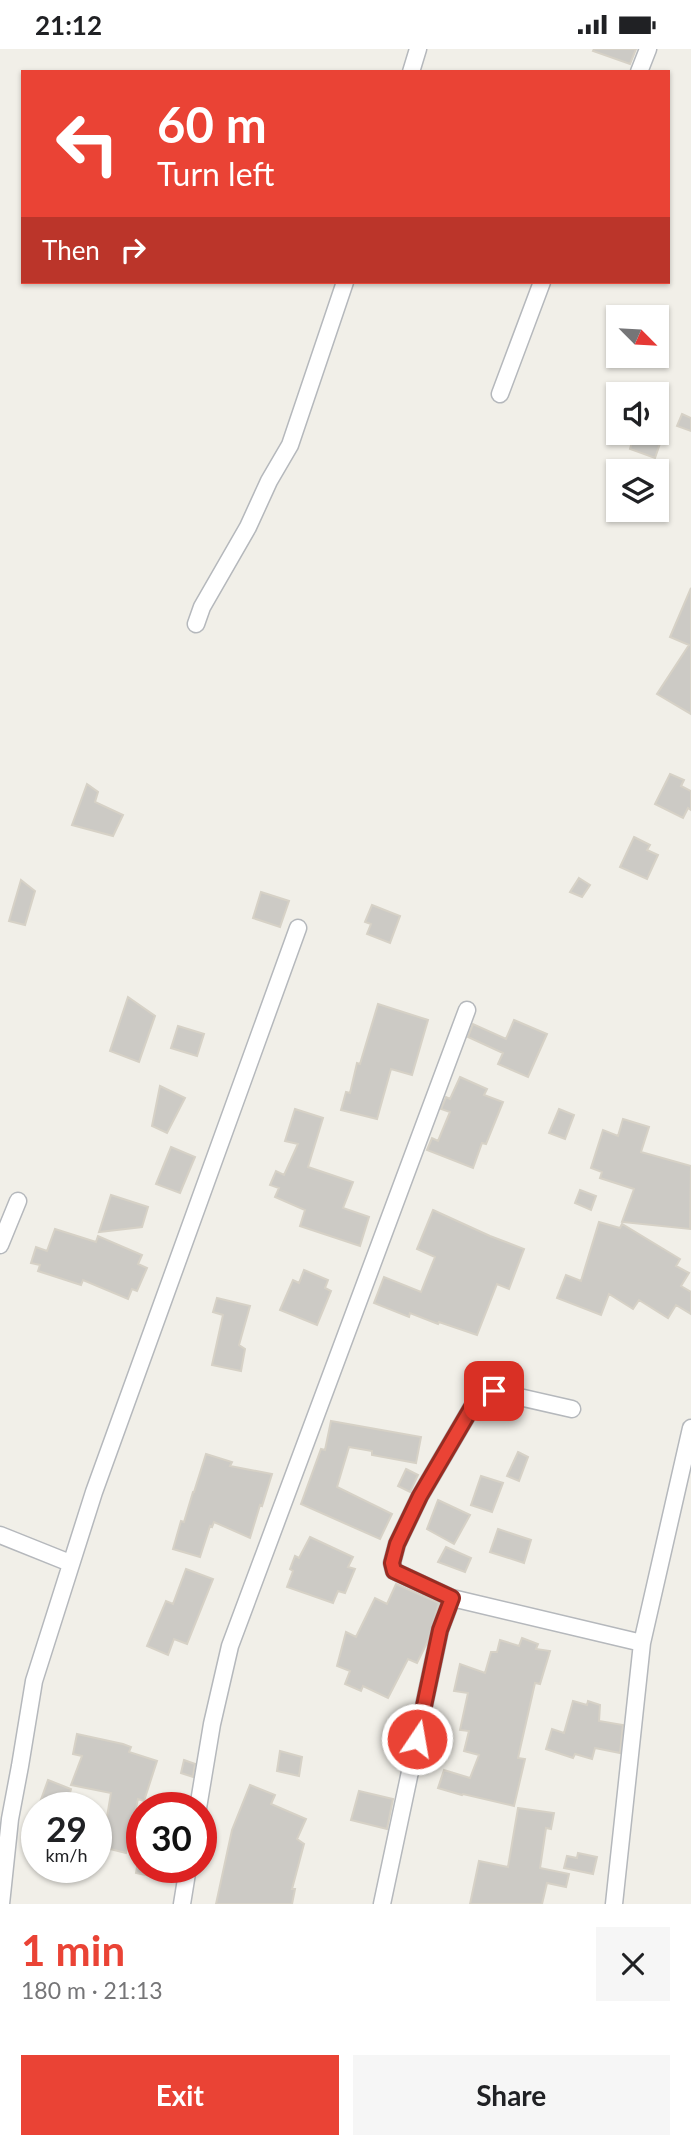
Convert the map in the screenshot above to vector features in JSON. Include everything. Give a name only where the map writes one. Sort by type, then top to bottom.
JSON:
[{"type":"street","points":[[412,70],[418,49]]},
{"type":"street","points":[[640,70],[648,49]]},
{"type":"street","points":[[196,624],[202,607],[239,544],[269,481],[290,445],[344,284]]},
{"type":"street","points":[[500,394],[541,284]]},
{"type":"street","points":[[1,1904],[10,1819],[34,1681],[94,1492],[298,928]]},
{"type":"street","points":[[201,1792],[212,1724],[230,1646],[467,1010]]},
{"type":"street","points":[[0,1245],[19,1201]]},
{"type":"street","points":[[572,1409],[494,1391],[486,1392],[475,1402],[420,1496],[397,1544],[392,1563],[394,1571],[452,1598],[642,1643]]},
{"type":"street","points":[[614,1904],[642,1643],[686,1473],[691,1427]]},
{"type":"street","points":[[0,1535],[70,1563]]},
{"type":"street","points":[[382,1904],[440,1630],[452,1598]]},
{"type":"street","points":[[182,1904],[185,1883]]},
{"type":"building","points":[[636,49],[630,64],[593,51]]},
{"type":"building","points":[[682,414],[691,418],[691,431],[677,426]]},
{"type":"building","points":[[631,445],[660,445],[655,458],[630,449]]},
{"type":"building","points":[[691,588],[691,714],[657,694],[689,645],[670,637]]},
{"type":"building","points":[[670,774],[684,780],[681,786],[691,791],[691,810],[688,808],[683,818],[655,804]]},
{"type":"building","points":[[87,784],[98,792],[95,802],[123,815],[113,836],[72,825]]},
{"type":"building","points":[[634,837],[650,845],[647,850],[658,855],[647,879],[620,867]]},
{"type":"building","points":[[579,878],[590,885],[582,897],[570,892]]},
{"type":"building","points":[[21,880],[35,891],[25,925],[9,921]]},
{"type":"building","points":[[261,892],[289,901],[280,927],[253,918]]},
{"type":"building","points":[[372,905],[400,916],[390,943],[367,934],[371,924],[365,922]]},
{"type":"building","points":[[128,997],[155,1016],[139,1062],[110,1051]]},
{"type":"building","points":[[378,1004],[428,1020],[412,1075],[391,1069],[377,1119],[341,1110],[346,1092],[350,1093],[357,1063],[360,1064]]},
{"type":"building","points":[[514,1020],[547,1034],[528,1077],[498,1064],[503,1053],[468,1037],[473,1024],[506,1039]]},
{"type":"building","points":[[178,1026],[204,1034],[197,1056],[171,1048]]},
{"type":"building","points":[[460,1077],[487,1089],[484,1095],[503,1102],[486,1144],[482,1143],[473,1168],[427,1150],[432,1138],[438,1141],[450,1112],[441,1109],[446,1097],[450,1099]]},
{"type":"building","points":[[160,1086],[185,1098],[167,1133],[152,1126]]},
{"type":"building","points":[[295,1109],[323,1118],[308,1167],[353,1182],[343,1208],[369,1217],[360,1246],[300,1226],[305,1210],[275,1197],[279,1188],[270,1185],[276,1171],[284,1175],[298,1144],[285,1141]]},
{"type":"building","points":[[559,1109],[574,1115],[565,1139],[549,1133]]},
{"type":"building","points":[[623,1119],[649,1127],[641,1152],[691,1166],[690,1229],[622,1222],[634,1189],[600,1178],[602,1172],[591,1168],[603,1130],[618,1136]]},
{"type":"building","points":[[171,1147],[195,1157],[180,1193],[156,1184]]},
{"type":"building","points":[[580,1190],[596,1196],[591,1210],[575,1203]]},
{"type":"building","points":[[111,1195],[148,1207],[142,1227],[99,1232]]},
{"type":"building","points":[[433,1210],[524,1249],[509,1289],[497,1284],[477,1335],[410,1313],[409,1317],[374,1303],[384,1277],[421,1292],[435,1257],[417,1249]]},
{"type":"building","points":[[599,1222],[620,1228],[622,1224],[680,1259],[676,1266],[689,1273],[681,1286],[691,1292],[691,1314],[676,1305],[668,1318],[639,1300],[633,1309],[609,1294],[601,1315],[557,1298],[566,1275],[581,1281]]},
{"type":"building","points":[[55,1229],[96,1242],[98,1236],[142,1255],[138,1264],[147,1268],[137,1291],[132,1289],[128,1299],[83,1280],[81,1285],[38,1271],[40,1265],[31,1263],[36,1247],[47,1251]]},
{"type":"building","points":[[304,1270],[328,1280],[325,1288],[331,1291],[317,1325],[280,1310],[293,1280],[299,1283]]},
{"type":"building","points":[[217,1298],[250,1306],[239,1345],[245,1349],[241,1371],[212,1365],[223,1315],[213,1312]]},
{"type":"building","points":[[331,1421],[421,1437],[416,1463],[372,1455],[372,1451],[349,1447],[337,1487],[392,1514],[380,1539],[301,1504],[321,1449],[325,1450]]},
{"type":"building","points":[[518,1452],[528,1457],[519,1481],[507,1476]]},
{"type":"building","points":[[206,1454],[232,1462],[230,1466],[272,1474],[250,1538],[214,1522],[212,1527],[210,1526],[200,1557],[173,1549]]},
{"type":"building","points":[[406,1469],[418,1475],[410,1492],[398,1486]]},
{"type":"building","points":[[481,1476],[503,1483],[492,1512],[471,1505]]},
{"type":"building","points":[[438,1500],[470,1515],[454,1544],[427,1529]]},
{"type":"building","points":[[498,1529],[531,1540],[524,1563],[490,1552]]},
{"type":"building","points":[[310,1537],[353,1557],[348,1567],[355,1569],[345,1593],[338,1591],[333,1603],[287,1587],[295,1556],[299,1558]]},
{"type":"building","points":[[446,1547],[471,1558],[465,1572],[438,1562]]},
{"type":"building","points":[[186,1569],[213,1579],[187,1644],[174,1639],[168,1655],[147,1646],[166,1601],[173,1604]]},
{"type":"building","points":[[396,1584],[439,1603],[427,1643],[417,1663],[408,1659],[388,1698],[363,1686],[361,1691],[345,1684],[350,1671],[337,1666],[346,1632],[356,1637],[375,1598],[387,1604]]},
{"type":"building","points":[[522,1638],[538,1644],[536,1649],[550,1651],[540,1684],[535,1683],[518,1758],[525,1759],[514,1806],[438,1788],[444,1770],[470,1778],[479,1755],[464,1751],[469,1731],[460,1730],[468,1693],[454,1691],[460,1664],[485,1673],[491,1652],[497,1652],[500,1640],[519,1646]]},
{"type":"building","points":[[573,1701],[587,1705],[588,1701],[600,1705],[599,1721],[623,1725],[620,1753],[595,1748],[592,1759],[575,1754],[573,1758],[546,1749],[552,1729],[564,1733]]},
{"type":"building","points":[[77,1734],[123,1744],[131,1747],[129,1752],[157,1761],[147,1792],[126,1792],[126,1853],[112,1850],[112,1792],[71,1785],[82,1756],[73,1754]]},
{"type":"building","points":[[280,1751],[302,1757],[299,1776],[277,1771]]},
{"type":"building","points":[[184,1760],[195,1764],[193,1777],[181,1773]]},
{"type":"building","points":[[48,1780],[71,1789],[70,1792],[44,1792]]},
{"type":"building","points":[[250,1785],[275,1795],[271,1804],[306,1819],[297,1839],[304,1844],[292,1889],[295,1889],[292,1904],[216,1904],[232,1830]]},
{"type":"building","points":[[359,1791],[393,1799],[387,1829],[351,1820]]},
{"type":"building","points":[[518,1808],[554,1813],[551,1829],[546,1828],[540,1868],[569,1874],[566,1887],[547,1883],[542,1904],[470,1904],[479,1861],[508,1867]]},
{"type":"building","points":[[578,1853],[597,1857],[593,1874],[564,1868],[567,1856],[577,1858]]},
{"type":"route","points":[[417,1739],[440,1630],[452,1598],[394,1571],[392,1563],[397,1544],[420,1496],[475,1402],[486,1392],[494,1391]]}]
